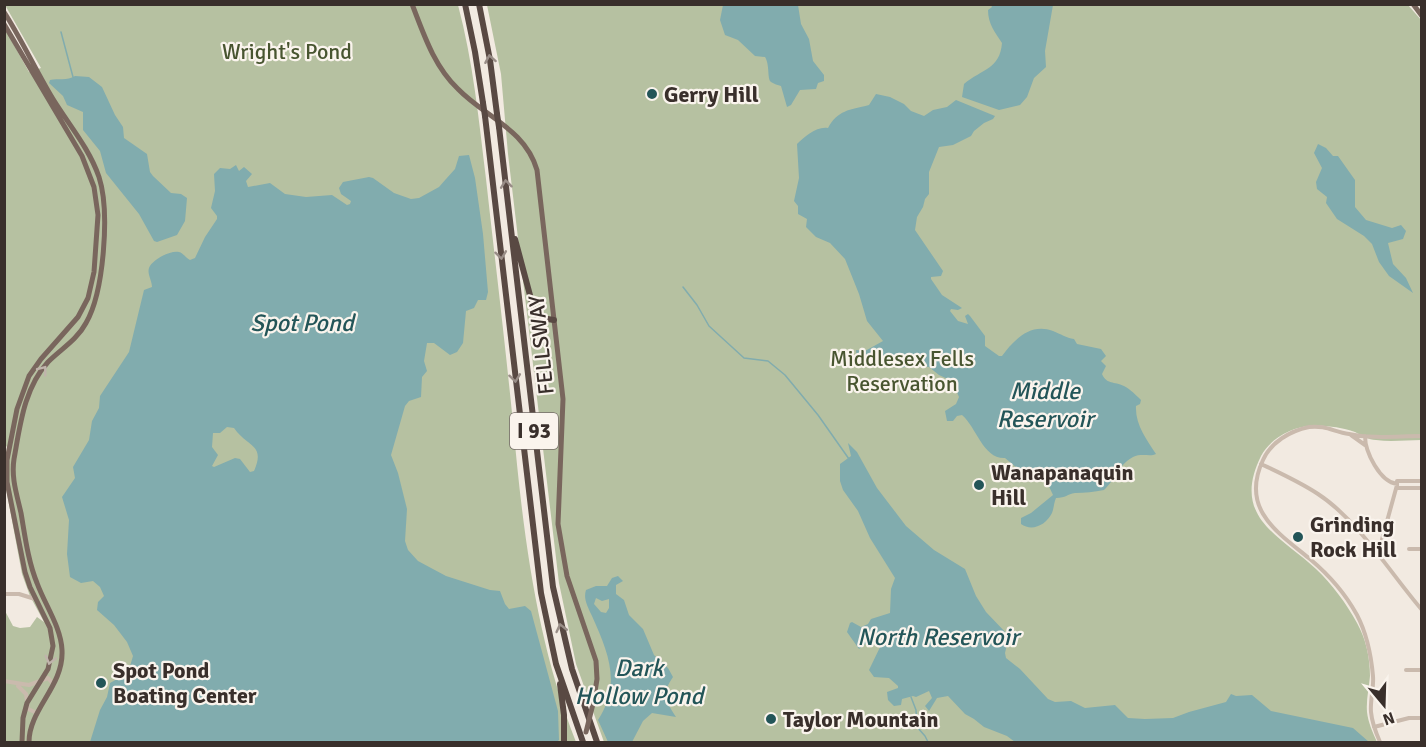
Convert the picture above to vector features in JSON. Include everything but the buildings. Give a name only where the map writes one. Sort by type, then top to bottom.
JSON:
[{"type":"highway","name":"I 93","points":[[465,4],[483,103],[537,569],[548,629],[560,674],[583,742]]},
{"type":"highway","name":"I 93","points":[[478,4],[490,60],[499,126],[553,587],[568,658],[597,742]]},
{"type":"highway","points":[[510,222],[534,312],[541,318],[554,320]]},
{"type":"highway","points":[[560,674],[564,742]]},
{"type":"main road","name":"FELLSWAY","points":[[412,4],[431,52],[447,77],[459,91],[513,131],[531,155],[538,179],[564,415],[558,524],[567,576],[596,658],[597,679],[583,742]]},
{"type":"main road","points":[[1413,4],[1422,16]]},
{"type":"main road","points":[[4,12],[78,148],[94,187],[98,223],[90,293],[78,317],[36,365],[22,391],[6,465],[8,487],[24,568],[53,640],[51,661],[27,703],[23,718],[22,742]]},
{"type":"main road","points":[[4,24],[88,152],[101,184],[104,215],[98,295],[84,327],[42,369],[30,391],[13,470],[32,570],[62,645],[61,665],[54,685],[31,727],[29,742]]},
{"type":"main road","points":[[90,293],[98,295]]},
{"type":"main road","points":[[57,342],[64,349]]},
{"type":"street","points":[[1380,742],[1374,728],[1371,711],[1373,678],[1370,649],[1365,632],[1350,603],[1338,587],[1276,532],[1267,520],[1259,507],[1256,494],[1257,479],[1267,452],[1277,441],[1300,430],[1324,427],[1365,436],[1422,436]]},
{"type":"street","points":[[1350,434],[1365,445]]},
{"type":"street","points":[[1365,436],[1367,452],[1385,480],[1397,484],[1397,488],[1422,488]]},
{"type":"street","points":[[1261,464],[1319,495],[1350,523],[1422,610]]},
{"type":"street","points":[[1378,555],[1397,481],[1422,481]]},
{"type":"street","points":[[1409,549],[1422,549]]},
{"type":"street","points":[[4,594],[35,599]]},
{"type":"street","points":[[1406,670],[1422,670]]},
{"type":"street","points":[[7,681],[29,686],[49,678],[54,685]]},
{"type":"street","points":[[7,681],[25,691],[30,711],[38,713]]},
{"type":"street","points":[[1374,728],[1409,718],[1422,718]]},
{"type":"green space","name":"Wright's Pond","points":[[5,5],[458,5],[472,69],[478,113],[521,504],[533,585],[551,664],[576,742],[5,742],[4,609],[13,626],[30,627],[37,617],[44,622],[30,596],[22,574],[5,483],[7,446],[5,448],[5,29],[29,72],[41,68]]},
{"type":"green space","name":"Middlesex Fells Reservation","points":[[487,5],[1408,5],[1422,21],[1421,440],[1373,440],[1350,430],[1327,426],[1296,429],[1275,439],[1261,456],[1253,477],[1252,495],[1255,510],[1263,523],[1328,581],[1360,629],[1369,662],[1368,716],[1377,742],[604,742],[576,664],[559,583],[508,154],[501,74]]},
{"type":"water","points":[[723,5],[798,5],[801,24],[809,39],[813,61],[824,75],[824,81],[818,83],[816,89],[800,90],[791,105],[787,107],[781,86],[770,80],[765,57],[755,56],[738,40],[725,35],[720,20]]},
{"type":"water","points":[[991,5],[1053,5],[1045,51],[1046,67],[1034,78],[1027,97],[1020,105],[999,110],[962,97],[964,84],[989,68],[1001,52],[1002,43],[989,20],[988,10],[992,7]]},
{"type":"water","points":[[75,76],[89,77],[102,87],[123,127],[124,138],[147,154],[150,172],[153,176],[171,193],[181,194],[187,198],[185,221],[177,235],[154,241],[139,214],[106,173],[100,151],[83,130],[83,112],[67,105],[63,96],[49,83],[50,80]]},
{"type":"water","name":"Middle Reservoir","points":[[876,94],[890,97],[904,104],[911,111],[924,116],[933,110],[947,107],[956,100],[995,116],[974,131],[971,136],[953,145],[939,147],[929,172],[929,194],[917,217],[915,230],[943,271],[941,276],[931,277],[931,279],[942,295],[962,308],[950,311],[958,321],[968,324],[965,316],[968,314],[985,336],[985,346],[999,356],[1002,356],[1017,339],[1037,329],[1053,331],[1074,339],[1077,344],[1101,349],[1106,356],[1101,361],[1106,366],[1102,374],[1104,377],[1126,387],[1141,400],[1136,406],[1137,420],[1156,454],[1133,457],[1120,468],[1104,490],[1075,493],[1056,498],[1053,511],[1038,526],[1025,526],[1021,524],[1021,518],[1053,495],[1045,478],[1032,469],[1017,468],[1005,458],[991,454],[962,415],[957,416],[953,421],[947,421],[945,411],[956,404],[959,397],[952,381],[929,367],[912,365],[901,368],[872,358],[863,359],[862,365],[859,366],[856,350],[865,351],[883,341],[867,321],[845,259],[830,243],[816,237],[806,227],[807,219],[798,214],[798,206],[794,201],[799,178],[797,144],[815,130],[828,128],[840,114],[869,105]]},
{"type":"water","points":[[1318,144],[1326,148],[1333,156],[1338,156],[1355,180],[1355,207],[1366,220],[1392,228],[1401,225],[1406,231],[1403,239],[1388,243],[1393,264],[1406,278],[1413,293],[1389,276],[1379,262],[1372,244],[1364,236],[1337,219],[1326,203],[1327,197],[1317,189],[1316,182],[1322,168],[1314,153]]},
{"type":"water","name":"Spot Pond","points":[[469,155],[475,178],[488,292],[486,300],[478,300],[474,308],[466,311],[463,343],[457,352],[450,355],[434,343],[427,343],[424,361],[427,371],[422,377],[421,397],[409,401],[405,406],[391,455],[407,509],[405,541],[408,550],[418,561],[446,576],[500,591],[509,609],[525,606],[531,611],[558,711],[559,740],[557,742],[90,742],[110,683],[128,673],[133,656],[127,642],[114,625],[97,610],[98,602],[104,596],[100,587],[93,581],[81,583],[70,577],[67,554],[69,520],[62,497],[75,478],[73,467],[89,440],[92,421],[99,408],[100,396],[129,352],[144,290],[152,287],[149,268],[162,256],[175,252],[190,260],[195,258],[217,219],[211,208],[215,191],[214,174],[220,168],[230,169],[236,165],[239,171],[244,167],[252,174],[246,181],[248,187],[270,183],[285,194],[306,197],[332,195],[347,205],[351,201],[341,194],[339,188],[343,182],[369,177],[394,193],[411,199],[419,198],[439,187],[455,169],[459,156]],"holes":[[[227,427],[234,428],[256,451],[258,456],[254,471],[250,472],[240,459],[235,458],[212,466],[218,455],[212,447],[213,433],[220,433]]]},
{"type":"water","name":"North Reservoir","points":[[848,443],[857,452],[877,488],[906,526],[934,550],[965,569],[976,596],[986,612],[1009,636],[1006,658],[1020,669],[1048,699],[1055,702],[1071,701],[1085,708],[1115,705],[1128,718],[1145,719],[1173,718],[1226,702],[1231,694],[1252,695],[1271,711],[1353,728],[1369,742],[1015,742],[1007,736],[984,727],[965,714],[948,696],[937,698],[929,711],[925,706],[932,698],[929,691],[916,697],[902,699],[901,705],[894,706],[888,700],[887,692],[898,686],[889,678],[874,677],[869,670],[883,641],[882,636],[875,637],[859,649],[847,632],[852,622],[861,627],[868,624],[871,619],[890,613],[891,589],[895,578],[870,538],[858,511],[843,490],[840,481],[840,464],[851,456]]},
{"type":"water","name":"Dark Hollow Pond","points":[[618,576],[623,581],[616,585],[616,594],[624,600],[629,615],[643,629],[654,655],[668,668],[673,677],[667,688],[666,697],[676,717],[652,713],[643,721],[632,742],[608,742],[598,720],[609,694],[610,668],[603,642],[586,603],[585,593],[586,590],[596,586],[607,586],[612,578]],"holes":[[[596,598],[602,601],[609,599],[609,608],[606,613],[601,612],[594,604]]]},
{"type":"waterway","points":[[204,4],[210,4]]},
{"type":"waterway","points":[[61,32],[73,77]]},
{"type":"waterway","points":[[683,287],[709,326],[744,358],[768,361],[785,375],[818,415],[849,459]]},
{"type":"waterway","points":[[911,697],[916,710],[917,727],[928,742]]},
{"type":"place","name":"Gerry Hill","points":[[652,94]]},
{"type":"place","name":"Wanapanaquin Hill","points":[[979,485]]},
{"type":"place","name":"Grinding Rock Hill","points":[[1298,537]]},
{"type":"place","name":"Spot Pond Boating Center","points":[[101,683]]},
{"type":"place","name":"Taylor Mountain","points":[[771,719]]}]
